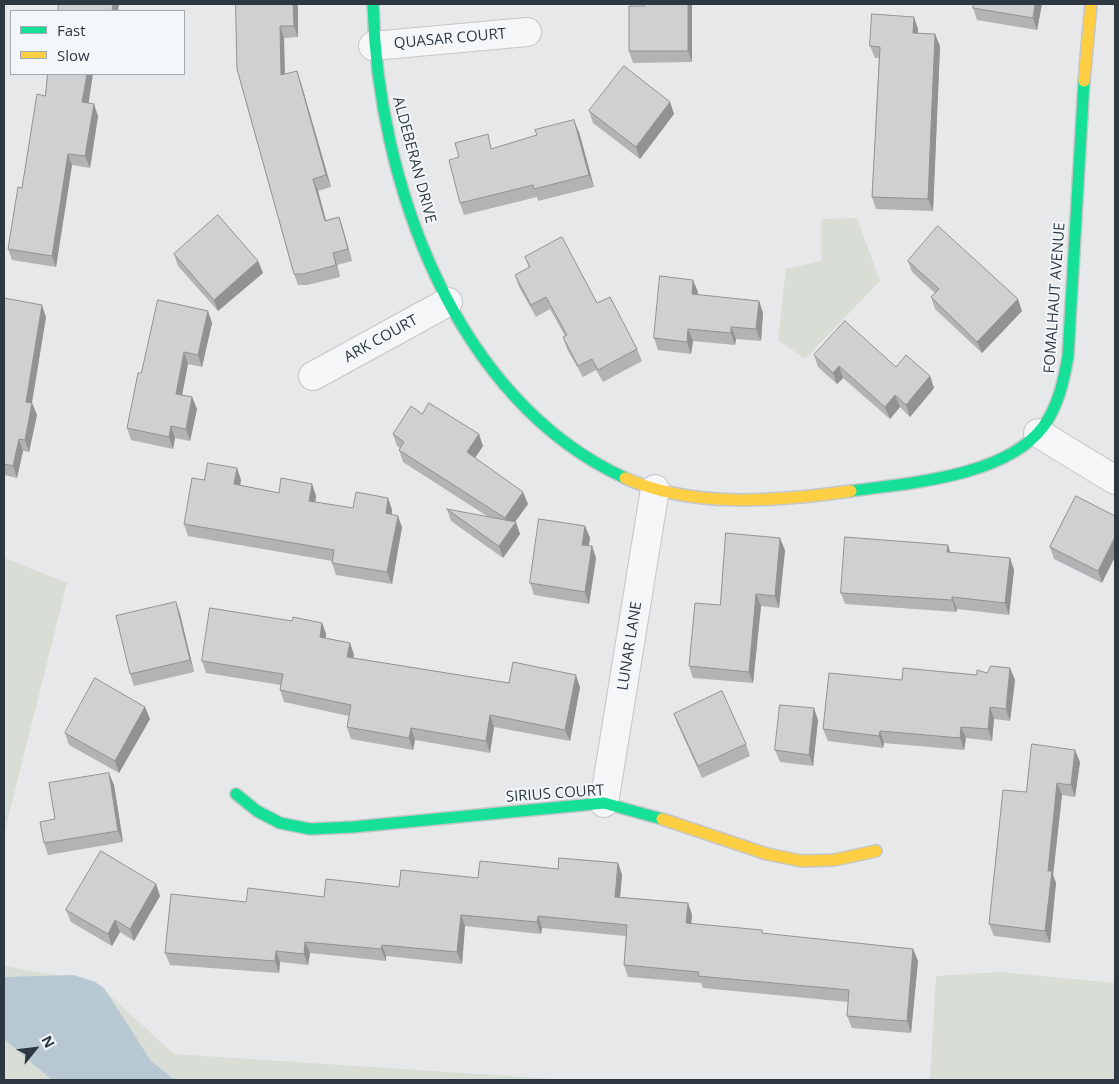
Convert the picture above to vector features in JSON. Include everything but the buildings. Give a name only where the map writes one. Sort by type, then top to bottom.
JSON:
[{"type":"street","name":"ALDEBERAN DRIVE","points":[[373,4],[373,46],[381,96],[404,193],[431,268],[448,302],[490,369],[517,400],[546,427],[597,465],[626,479],[655,489]]},
{"type":"street","name":"FOMALHAUT AVENUE","points":[[655,489],[701,497],[735,499],[790,498],[834,494],[979,469],[1012,452],[1038,433],[1063,385],[1068,356],[1084,67],[1091,4]]},
{"type":"street","name":"QUASAR COURT","points":[[373,46],[527,32]]},
{"type":"street","name":"ARK COURT","points":[[313,376],[448,302]]},
{"type":"street","points":[[1038,433],[1115,480]]},
{"type":"street","name":"LUNAR LANE","points":[[604,803],[655,489]]},
{"type":"street","name":"SIRIUS COURT","points":[[236,794],[257,811],[280,823],[310,829],[353,827],[604,803],[649,815],[768,854],[802,861],[834,860],[876,851]]},
{"type":"shaded area","points":[[857,218],[880,281],[805,359],[778,340],[786,269],[821,261],[821,219]]},
{"type":"shaded area","points":[[4,558],[67,583],[4,834]]},
{"type":"shaded area","points":[[4,966],[95,982],[174,1054],[569,1080],[4,1080]]},
{"type":"shaded area","points":[[1000,972],[1115,983],[1115,1080],[930,1080],[936,976]]},
{"type":"shaded area","points":[[74,975],[95,982],[104,988],[151,1061],[175,1080],[52,1080],[4,1039],[4,977]]},
{"type":"traffic: fast","points":[[373,4],[378,72],[390,141],[409,211],[436,278],[471,340],[514,396],[565,442],[625,478]]},
{"type":"traffic: fast","points":[[851,491],[900,485],[954,475],[981,467],[1005,457],[1026,444],[1043,427],[1053,411],[1060,393],[1068,356],[1084,81]]},
{"type":"traffic: fast","points":[[236,794],[257,811],[280,823],[310,829],[353,827],[604,803],[662,819]]},
{"type":"traffic: slow","points":[[1084,81],[1091,4]]},
{"type":"traffic: slow","points":[[625,478],[679,495],[736,500],[795,498],[851,491]]},
{"type":"traffic: slow","points":[[662,819],[767,854],[802,861],[834,860],[876,851]]}]
